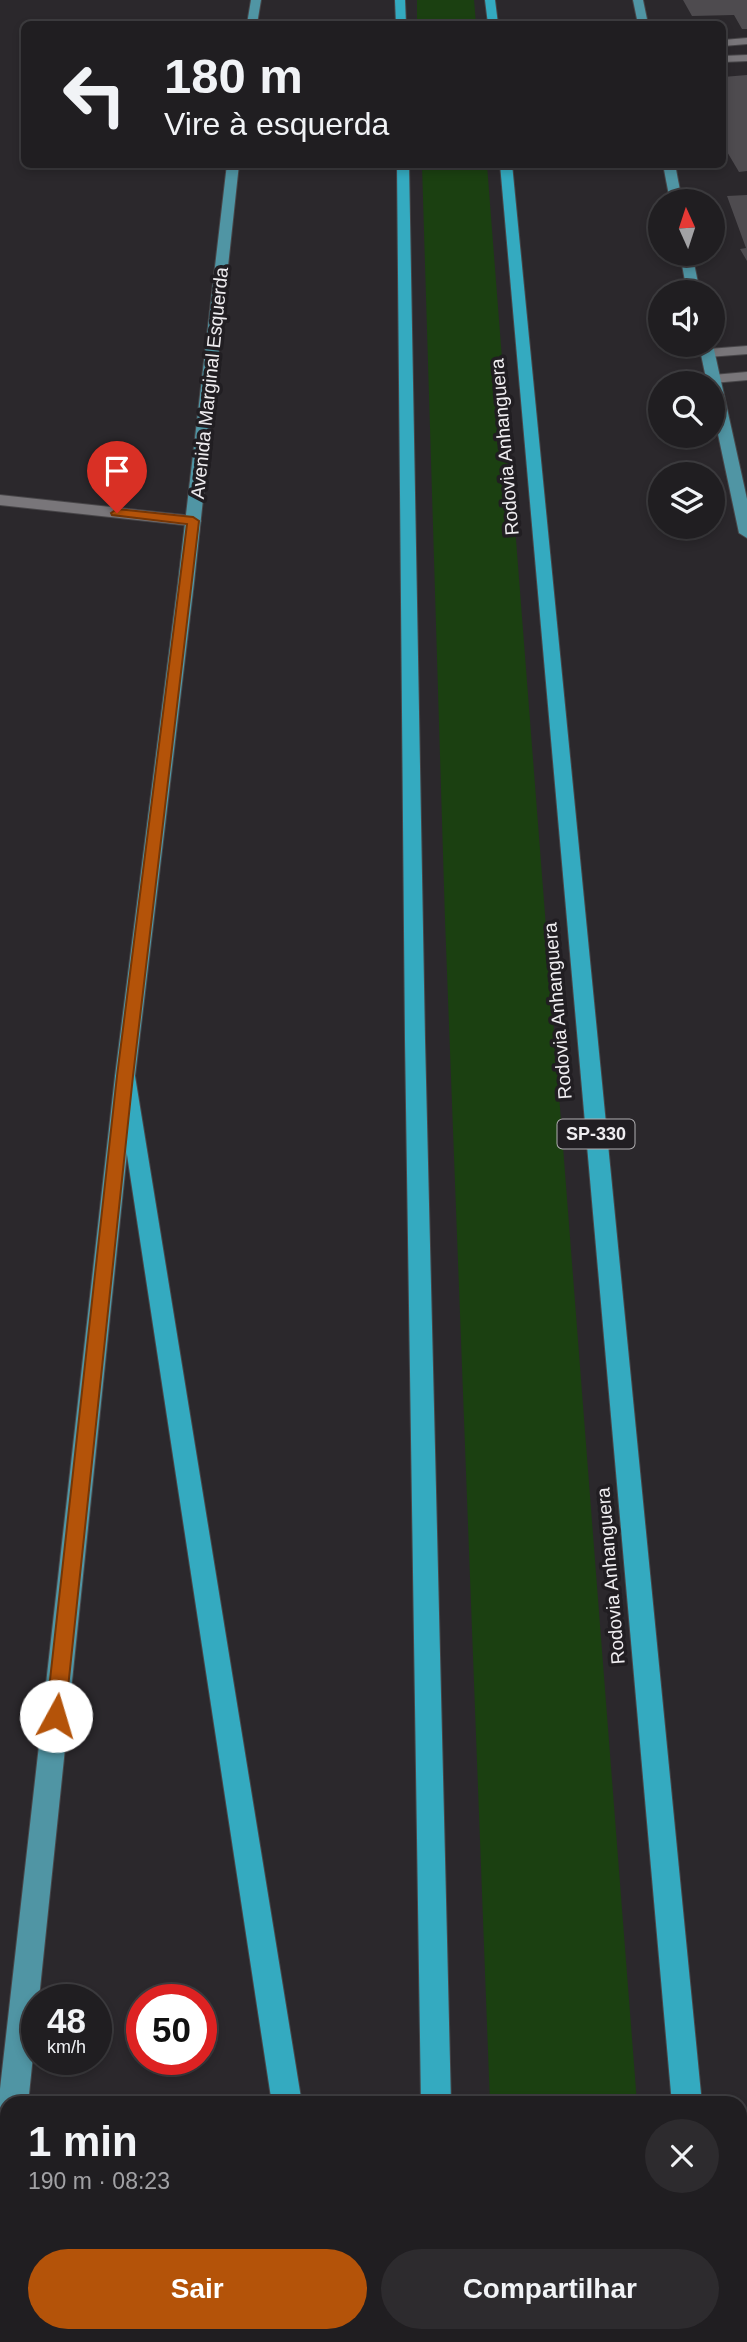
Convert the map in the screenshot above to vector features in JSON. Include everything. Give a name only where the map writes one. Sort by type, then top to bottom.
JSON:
[{"type":"highway","points":[[400,0],[401,21]]},
{"type":"highway","points":[[491,0],[493,21]]},
{"type":"highway","points":[[403,168],[415,1040],[436,2096]]},
{"type":"highway","name":"Rodovia Anhanguera","points":[[506,168],[686,2096]]},
{"type":"highway","points":[[125,1076],[286,2096]]},
{"type":"main road","points":[[252,21],[256,0]]},
{"type":"main road","points":[[638,0],[642,21]]},
{"type":"main road","name":"Avenida Marginal Esquerda","points":[[14,2096],[125,1076],[193,521],[233,168]]},
{"type":"main road","points":[[670,168],[674,189]]},
{"type":"main road","points":[[725,433],[747,533]]},
{"type":"street","points":[[726,43],[747,41]]},
{"type":"street","points":[[726,59],[747,58]]},
{"type":"street","points":[[725,349],[747,350]]},
{"type":"street","points":[[725,378],[747,376]]},
{"type":"street","points":[[0,500],[193,521]]},
{"type":"green space","points":[[417,0],[474,0],[476,21],[417,21]]},
{"type":"green space","points":[[422,168],[487,168],[636,2096],[490,2096],[445,919]]},
{"type":"building","points":[[683,0],[747,0],[747,29],[742,29],[734,15],[692,16]]},
{"type":"building","points":[[747,75],[747,171],[739,172],[726,150],[726,77]]},
{"type":"building","points":[[747,195],[747,261],[740,249],[746,248],[727,196]]},
{"type":"route","points":[[56,1716],[125,1076],[193,521],[117,513]]}]
